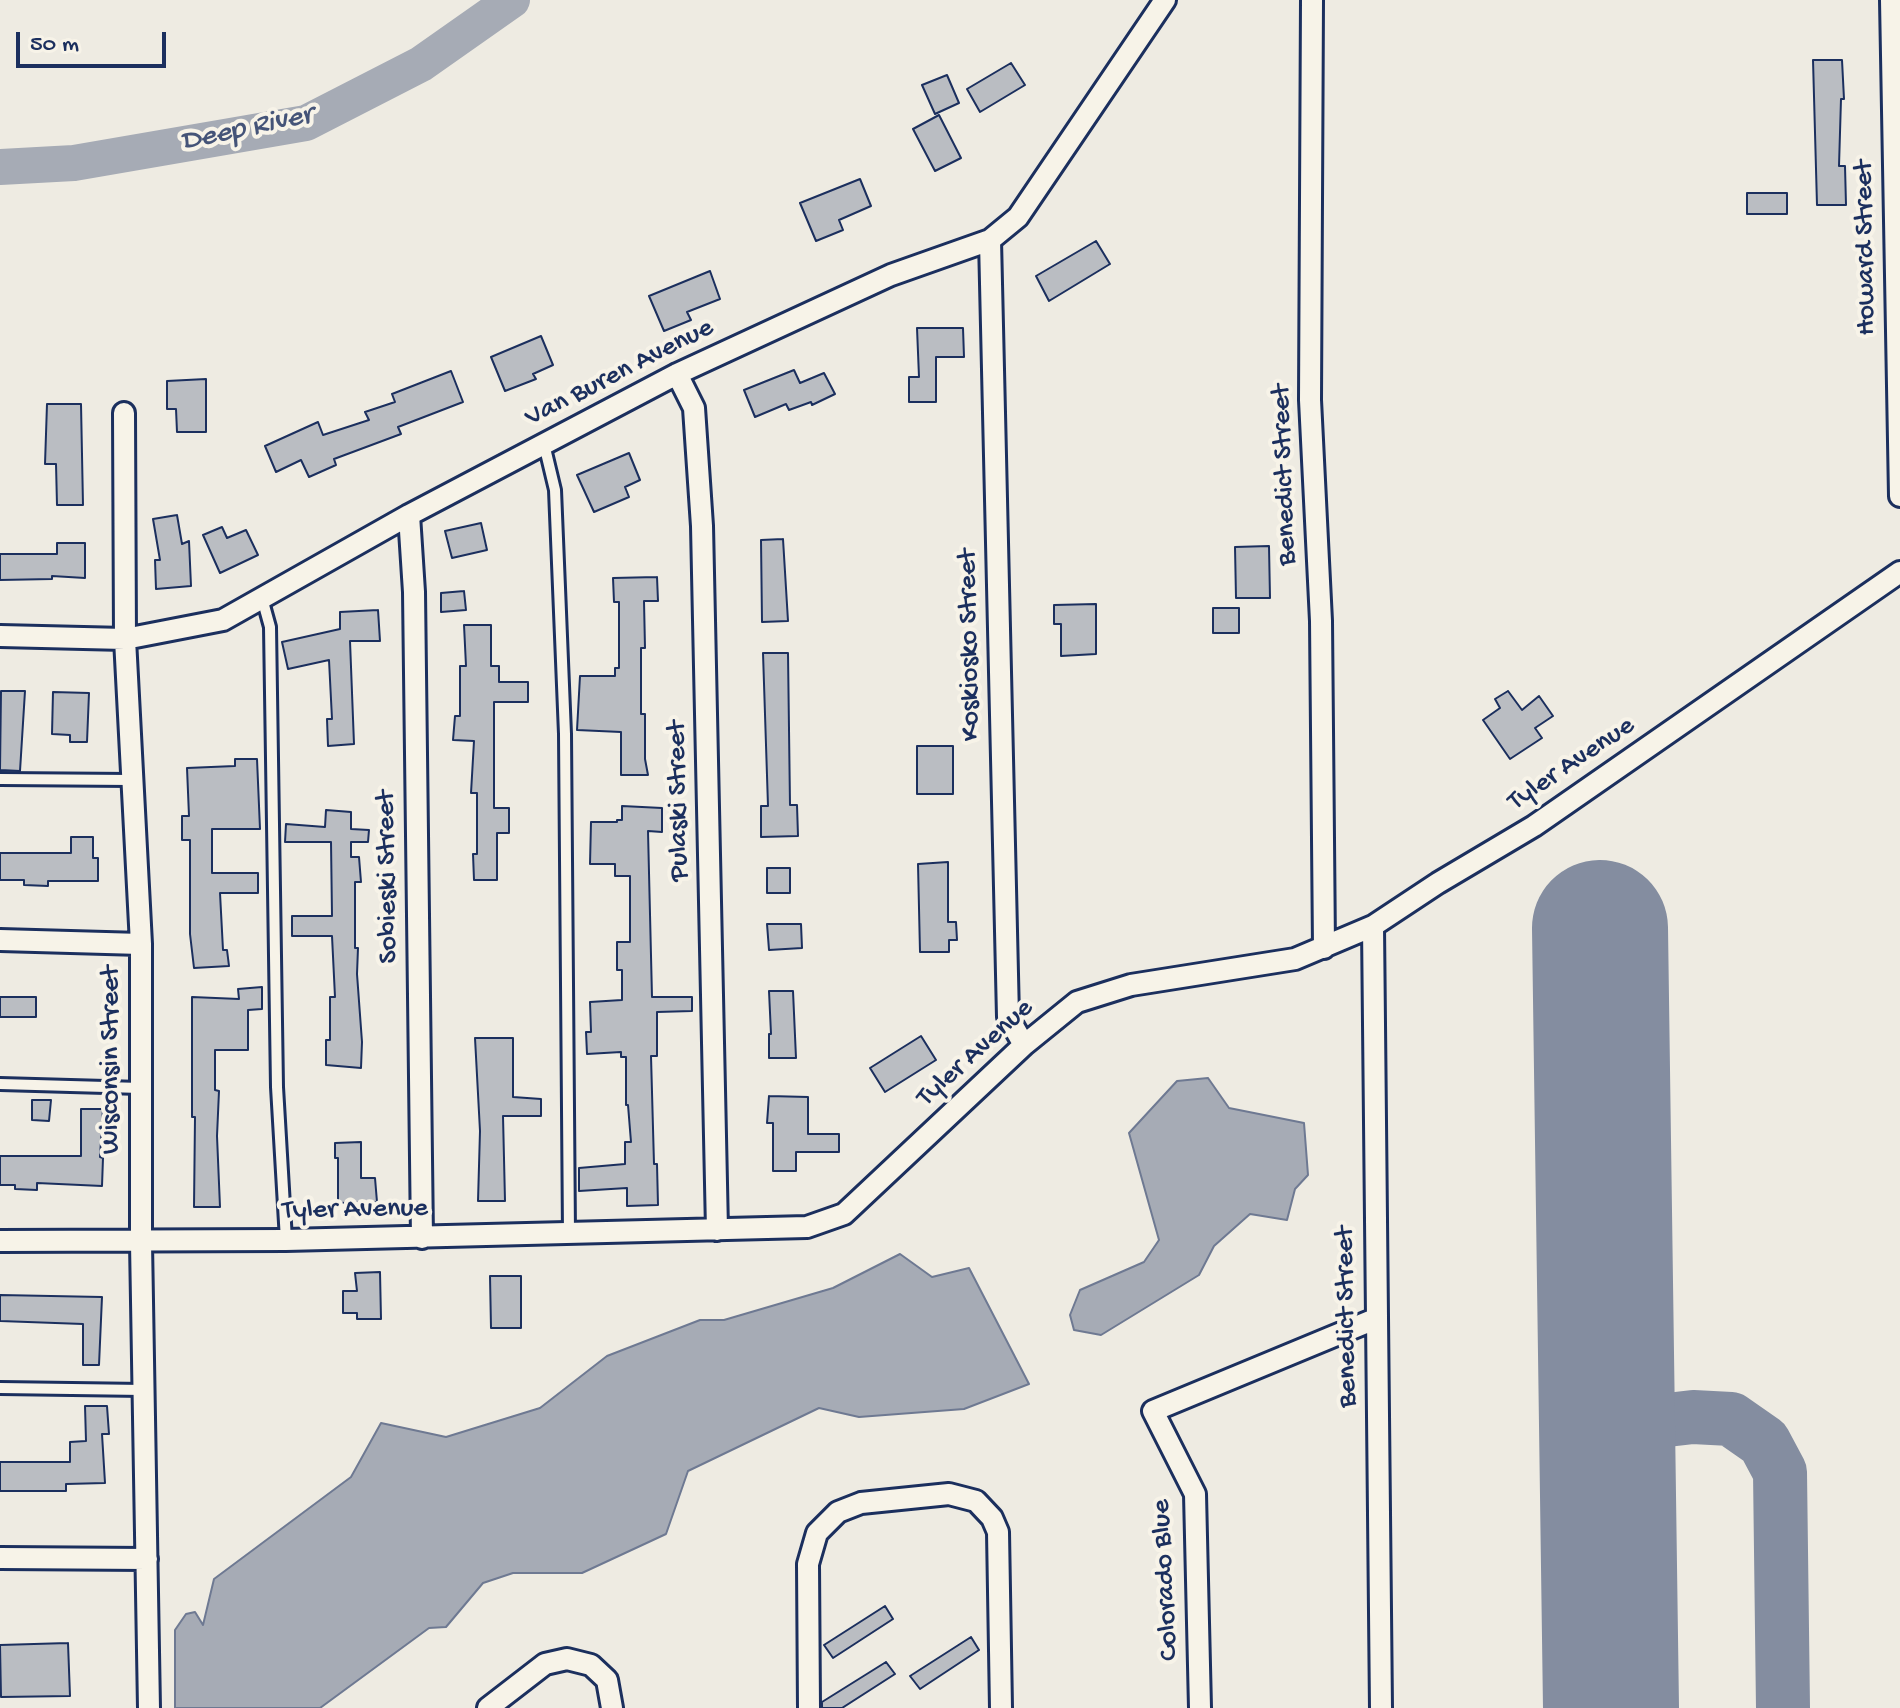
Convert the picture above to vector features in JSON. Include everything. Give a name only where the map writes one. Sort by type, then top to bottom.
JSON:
[{"type":"street","name":"Van Buren Avenue","points":[[0,636],[125,639],[223,620],[409,515],[677,374],[891,275],[990,240],[1018,217],[1165,0]]},
{"type":"street","name":"Benedict Street","points":[[1312,0],[1310,400],[1321,621],[1324,948]]},
{"type":"street","name":"Howard Street","points":[[1891,0],[1900,496]]},
{"type":"street","name":"Koskiosko Street","points":[[990,240],[1008,1017],[1024,1045]]},
{"type":"street","name":"Pulaski Street","points":[[677,374],[694,408],[702,526],[717,1230]]},
{"type":"street","name":"Wisconsin Street","points":[[124,413],[125,639],[141,944],[141,1243],[149,1708]]},
{"type":"street","name":"Sobieski Street","points":[[409,515],[414,592],[422,1238]]},
{"type":"street","name":"Tyler Avenue","points":[[0,1241],[141,1243],[717,1230],[807,1227],[844,1214],[1024,1045],[1077,1002],[1131,985],[1295,959],[1373,926],[1534,826],[1900,572]]},
{"type":"street","name":"Benedict Street","points":[[1373,926],[1381,1708]]},
{"type":"street","points":[[0,940],[141,944]]},
{"type":"street","name":"Colorado Blue","points":[[1200,1708],[1195,1494],[1153,1411],[1375,1319]]},
{"type":"street","points":[[809,1708],[808,1564],[817,1533],[838,1512],[861,1503],[949,1494],[976,1501],[992,1518],[998,1532],[1001,1708]]},
{"type":"street","points":[[0,1558],[147,1559]]},
{"type":"street","points":[[488,1708],[545,1664],[567,1659],[591,1665],[607,1680],[612,1708]]},
{"type":"lane","points":[[544,444],[555,490],[565,734],[569,1234]]},
{"type":"lane","points":[[262,598],[270,627],[277,1087],[286,1240]]},
{"type":"lane","points":[[0,779],[132,780]]},
{"type":"lane","points":[[0,1084],[141,1088]]},
{"type":"lane","points":[[0,1388],[144,1390]]},
{"type":"shaded area","points":[[1208,1078],[1229,1108],[1304,1123],[1308,1175],[1295,1189],[1287,1220],[1250,1214],[1214,1246],[1199,1275],[1101,1335],[1074,1330],[1070,1315],[1080,1290],[1144,1262],[1159,1240],[1129,1133],[1177,1081]]},
{"type":"shaded area","points":[[900,1254],[932,1277],[969,1268],[1029,1384],[964,1409],[859,1417],[819,1408],[688,1471],[666,1534],[582,1573],[513,1573],[483,1583],[446,1627],[429,1628],[320,1708],[175,1708],[175,1630],[186,1614],[195,1612],[203,1625],[214,1579],[351,1477],[381,1423],[446,1437],[540,1408],[607,1356],[700,1320],[724,1320],[833,1288]]},
{"type":"building","points":[[1813,60],[1842,60],[1844,99],[1841,99],[1839,166],[1845,166],[1846,205],[1817,205]]},
{"type":"building","points":[[1011,63],[1025,85],[980,112],[967,89]]},
{"type":"building","points":[[947,75],[959,103],[935,114],[922,85]]},
{"type":"building","points":[[939,115],[961,158],[935,171],[913,129]]},
{"type":"building","points":[[860,179],[871,206],[839,220],[843,230],[816,241],[800,203]]},
{"type":"building","points":[[1747,193],[1787,193],[1787,214],[1747,214]]},
{"type":"building","points":[[1096,241],[1110,264],[1049,301],[1036,276]]},
{"type":"building","points":[[710,271],[720,299],[687,312],[691,320],[664,331],[649,296]]},
{"type":"building","points":[[917,328],[963,328],[964,357],[936,357],[936,402],[909,402],[909,377],[919,377]]},
{"type":"building","points":[[541,336],[553,365],[533,374],[536,379],[505,391],[491,357]]},
{"type":"building","points":[[794,370],[800,383],[824,373],[835,394],[812,405],[811,402],[789,410],[786,404],[755,417],[744,390]]},
{"type":"building","points":[[451,371],[463,402],[398,427],[401,434],[334,459],[336,465],[309,477],[301,460],[276,472],[265,446],[318,422],[323,435],[369,420],[365,412],[395,402],[392,394]]},
{"type":"building","points":[[206,379],[206,432],[177,432],[176,409],[167,409],[167,381]]},
{"type":"building","points":[[47,404],[81,404],[83,505],[57,505],[56,464],[45,464]]},
{"type":"building","points":[[629,453],[640,480],[625,487],[629,497],[594,512],[577,475]]},
{"type":"building","points":[[177,515],[182,544],[189,541],[191,586],[156,589],[155,560],[160,560],[153,519]]},
{"type":"building","points":[[481,523],[487,550],[452,558],[445,531]]},
{"type":"building","points":[[222,527],[227,538],[246,530],[258,555],[220,573],[203,535]]},
{"type":"building","points":[[783,539],[788,621],[762,622],[761,540]]},
{"type":"building","points":[[57,543],[85,543],[85,578],[52,576],[52,579],[0,580],[0,554],[57,554]]},
{"type":"building","points":[[1269,546],[1270,598],[1236,598],[1235,547]]},
{"type":"building","points":[[657,577],[658,601],[644,601],[645,648],[641,648],[641,714],[645,714],[648,775],[621,775],[621,732],[577,730],[580,676],[615,676],[615,668],[619,668],[619,602],[614,602],[613,578]]},
{"type":"building","points":[[464,591],[466,610],[441,612],[441,593]]},
{"type":"building","points":[[1096,604],[1096,654],[1061,656],[1061,624],[1054,624],[1054,605]]},
{"type":"building","points":[[1213,608],[1239,608],[1239,633],[1213,633]]},
{"type":"building","points":[[378,610],[380,641],[350,641],[354,744],[328,746],[327,719],[332,719],[329,660],[288,669],[282,642],[340,629],[340,612]]},
{"type":"building","points":[[464,625],[491,625],[491,666],[499,666],[499,682],[528,682],[528,702],[494,702],[494,808],[509,808],[509,833],[497,833],[497,880],[474,880],[477,793],[471,793],[474,741],[453,740],[455,716],[460,716],[460,666],[466,666]]},
{"type":"building","points":[[763,653],[788,653],[790,805],[797,805],[798,836],[761,837],[761,806],[768,806]]},
{"type":"building","points":[[1,691],[25,691],[20,771],[0,770]]},
{"type":"building","points":[[1508,691],[1522,710],[1539,696],[1553,716],[1535,728],[1542,738],[1510,759],[1483,720],[1500,708],[1495,699]]},
{"type":"building","points":[[53,692],[89,693],[87,742],[70,742],[70,735],[52,734]]},
{"type":"building","points":[[917,746],[953,746],[953,794],[917,794]]},
{"type":"building","points":[[235,759],[257,759],[260,829],[212,829],[212,873],[258,873],[258,893],[220,893],[223,950],[227,950],[229,966],[194,968],[190,934],[190,840],[182,840],[182,816],[189,816],[187,768],[235,766]]},
{"type":"building","points":[[622,806],[662,808],[662,832],[648,831],[652,997],[692,997],[692,1011],[657,1012],[657,1056],[651,1056],[658,1205],[627,1206],[627,1188],[579,1191],[579,1168],[625,1164],[625,1142],[631,1142],[626,1105],[626,1057],[621,1057],[621,1052],[587,1054],[586,1032],[591,1032],[590,1002],[622,1000],[622,970],[617,970],[617,942],[630,942],[630,876],[615,876],[615,864],[590,864],[591,822],[622,820]]},
{"type":"building","points":[[326,810],[351,812],[351,829],[369,830],[368,842],[351,842],[351,857],[359,857],[361,882],[355,882],[355,948],[358,948],[361,1068],[326,1065],[326,1040],[330,1040],[330,997],[335,997],[332,936],[292,936],[292,916],[332,916],[331,842],[285,842],[286,824],[325,827]]},
{"type":"building","points":[[71,837],[93,837],[93,858],[98,858],[98,881],[48,881],[48,886],[24,885],[24,880],[0,880],[0,853],[71,853]]},
{"type":"building","points":[[948,862],[948,922],[956,922],[957,940],[949,940],[949,952],[920,952],[918,864]]},
{"type":"building","points":[[767,868],[790,868],[790,893],[767,893]]},
{"type":"building","points":[[767,924],[801,924],[802,948],[769,950]]},
{"type":"building","points":[[262,987],[262,1009],[248,1010],[248,1050],[215,1050],[215,1090],[219,1091],[220,1207],[194,1207],[192,997],[239,999],[238,989]]},
{"type":"building","points":[[769,991],[793,991],[796,1058],[769,1058]]},
{"type":"building","points":[[0,997],[36,997],[36,1017],[0,1017]]},
{"type":"building","points":[[921,1036],[936,1060],[885,1092],[870,1068]]},
{"type":"building","points":[[475,1038],[513,1038],[513,1097],[541,1099],[541,1116],[503,1116],[505,1201],[478,1201],[480,1131]]},
{"type":"building","points":[[769,1096],[808,1097],[808,1134],[839,1134],[839,1152],[796,1152],[796,1171],[773,1171],[773,1123],[767,1123]]},
{"type":"building","points":[[32,1100],[51,1100],[49,1121],[32,1120]]},
{"type":"building","points":[[81,1109],[103,1109],[102,1186],[37,1183],[37,1190],[0,1185],[0,1156],[81,1156]]},
{"type":"building","points":[[361,1142],[361,1178],[375,1178],[377,1202],[338,1203],[335,1143]]},
{"type":"building","points":[[380,1272],[381,1319],[357,1319],[357,1313],[343,1313],[343,1291],[357,1291],[355,1273]]},
{"type":"building","points":[[490,1276],[521,1276],[521,1328],[491,1328]]},
{"type":"building","points":[[0,1295],[102,1297],[99,1365],[83,1365],[83,1324],[0,1321]]},
{"type":"building","points":[[85,1406],[107,1406],[109,1434],[102,1434],[105,1483],[66,1484],[66,1491],[0,1491],[0,1462],[70,1462],[70,1442],[86,1441]]},
{"type":"building","points":[[885,1606],[893,1619],[833,1658],[824,1645]]},
{"type":"building","points":[[971,1637],[979,1650],[920,1689],[910,1676]]},
{"type":"building","points":[[68,1643],[70,1696],[1,1697],[0,1645]]},
{"type":"building","points":[[886,1662],[895,1674],[842,1708],[822,1708],[822,1702]]},
{"type":"waterway","name":"Deep River","points":[[0,167],[74,163],[306,123],[421,64],[512,0]]},
{"type":"taxiway","points":[[1607,1427],[1693,1417],[1731,1419],[1764,1442],[1780,1472],[1783,1708]]},
{"type":"runway","points":[[1600,928],[1611,1708]]}]
